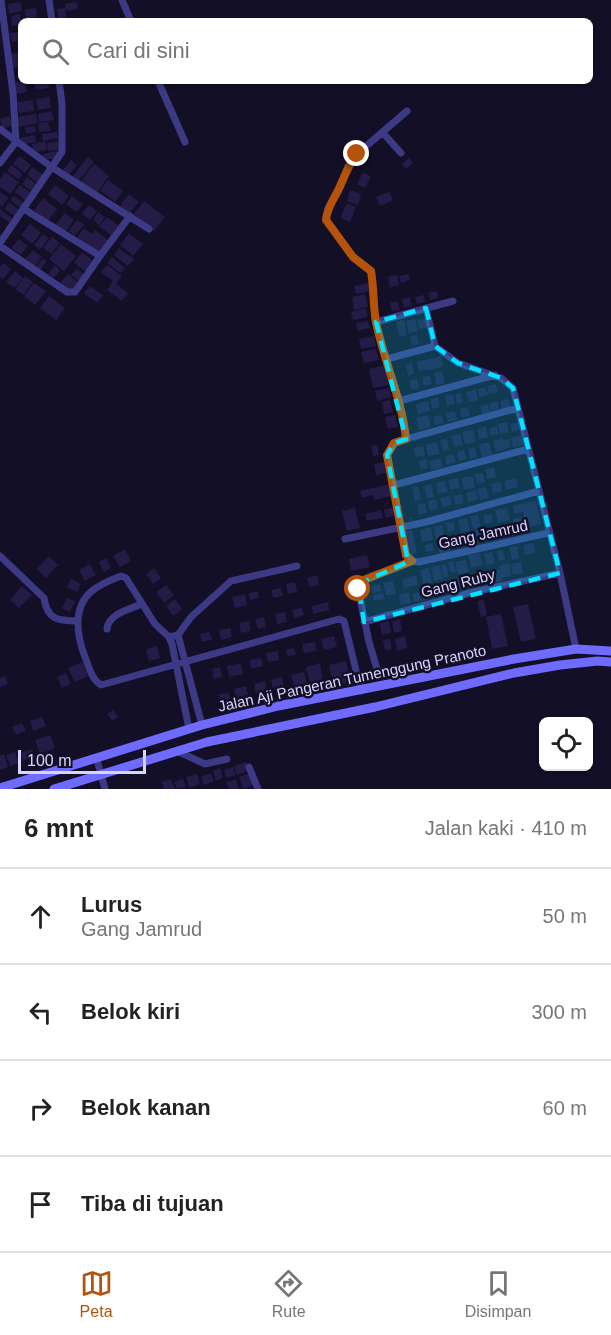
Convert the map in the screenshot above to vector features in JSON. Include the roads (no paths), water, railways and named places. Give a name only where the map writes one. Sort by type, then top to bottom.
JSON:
[{"type":"main road","name":"Jalan Aji Pangeran Tumenggung Pranoto","points":[[0,789],[202,725],[278,706],[514,659],[576,650],[611,651]]},
{"type":"main road","name":"Jalan Aji Pangeran Tumenggung Pranoto","points":[[54,789],[207,742],[375,707],[514,673],[560,665],[611,662]]},
{"type":"street","points":[[0,163],[16,142],[13,93],[1,0]]},
{"type":"street","points":[[50,0],[52,18]]},
{"type":"street","points":[[122,0],[130,18]]},
{"type":"street","points":[[59,84],[63,148],[53,168],[0,245],[70,293],[78,290],[130,216]]},
{"type":"street","points":[[159,84],[185,142]]},
{"type":"street","points":[[406,439],[399,401],[376,322],[371,271],[353,257],[326,220],[328,208],[342,183],[348,166],[357,154],[407,111]]},
{"type":"street","points":[[0,129],[53,168],[149,229]]},
{"type":"street","points":[[383,133],[401,153]]},
{"type":"street","points":[[24,209],[100,256]]},
{"type":"street","points":[[376,322],[453,301]]},
{"type":"street","points":[[426,308],[435,346],[458,363],[495,375],[509,383],[516,396],[548,533],[560,573],[576,650]]},
{"type":"street","points":[[387,359],[435,346]]},
{"type":"street","points":[[399,401],[495,375]]},
{"type":"street","points":[[412,561],[406,555],[387,455],[394,443],[518,408]]},
{"type":"street","points":[[394,485],[528,449]]},
{"type":"street","points":[[345,539],[401,527],[538,491]]},
{"type":"street","name":"Gang Jamrud","points":[[364,622],[358,584],[361,581],[412,561],[419,562],[548,533]]},
{"type":"street","points":[[0,556],[44,597],[44,606],[51,615],[58,620],[77,621]]},
{"type":"street","points":[[169,637],[178,634],[190,617],[231,581],[297,566]]},
{"type":"street","name":"Gang Ruby","points":[[364,622],[474,592],[560,573]]},
{"type":"street","points":[[189,729],[175,664],[169,637],[155,624],[126,578],[122,576],[98,586],[89,593],[77,621],[78,639],[94,679],[101,685],[175,664],[339,619],[344,621],[361,691]]},
{"type":"street","points":[[107,630],[107,624],[112,618],[142,604]]},
{"type":"street","points":[[364,622],[377,669]]},
{"type":"street","points":[[178,634],[202,725]]},
{"type":"street","points":[[177,751],[205,764],[227,759]]},
{"type":"street","points":[[97,760],[105,789]]},
{"type":"street","points":[[249,767],[255,788]]}]
